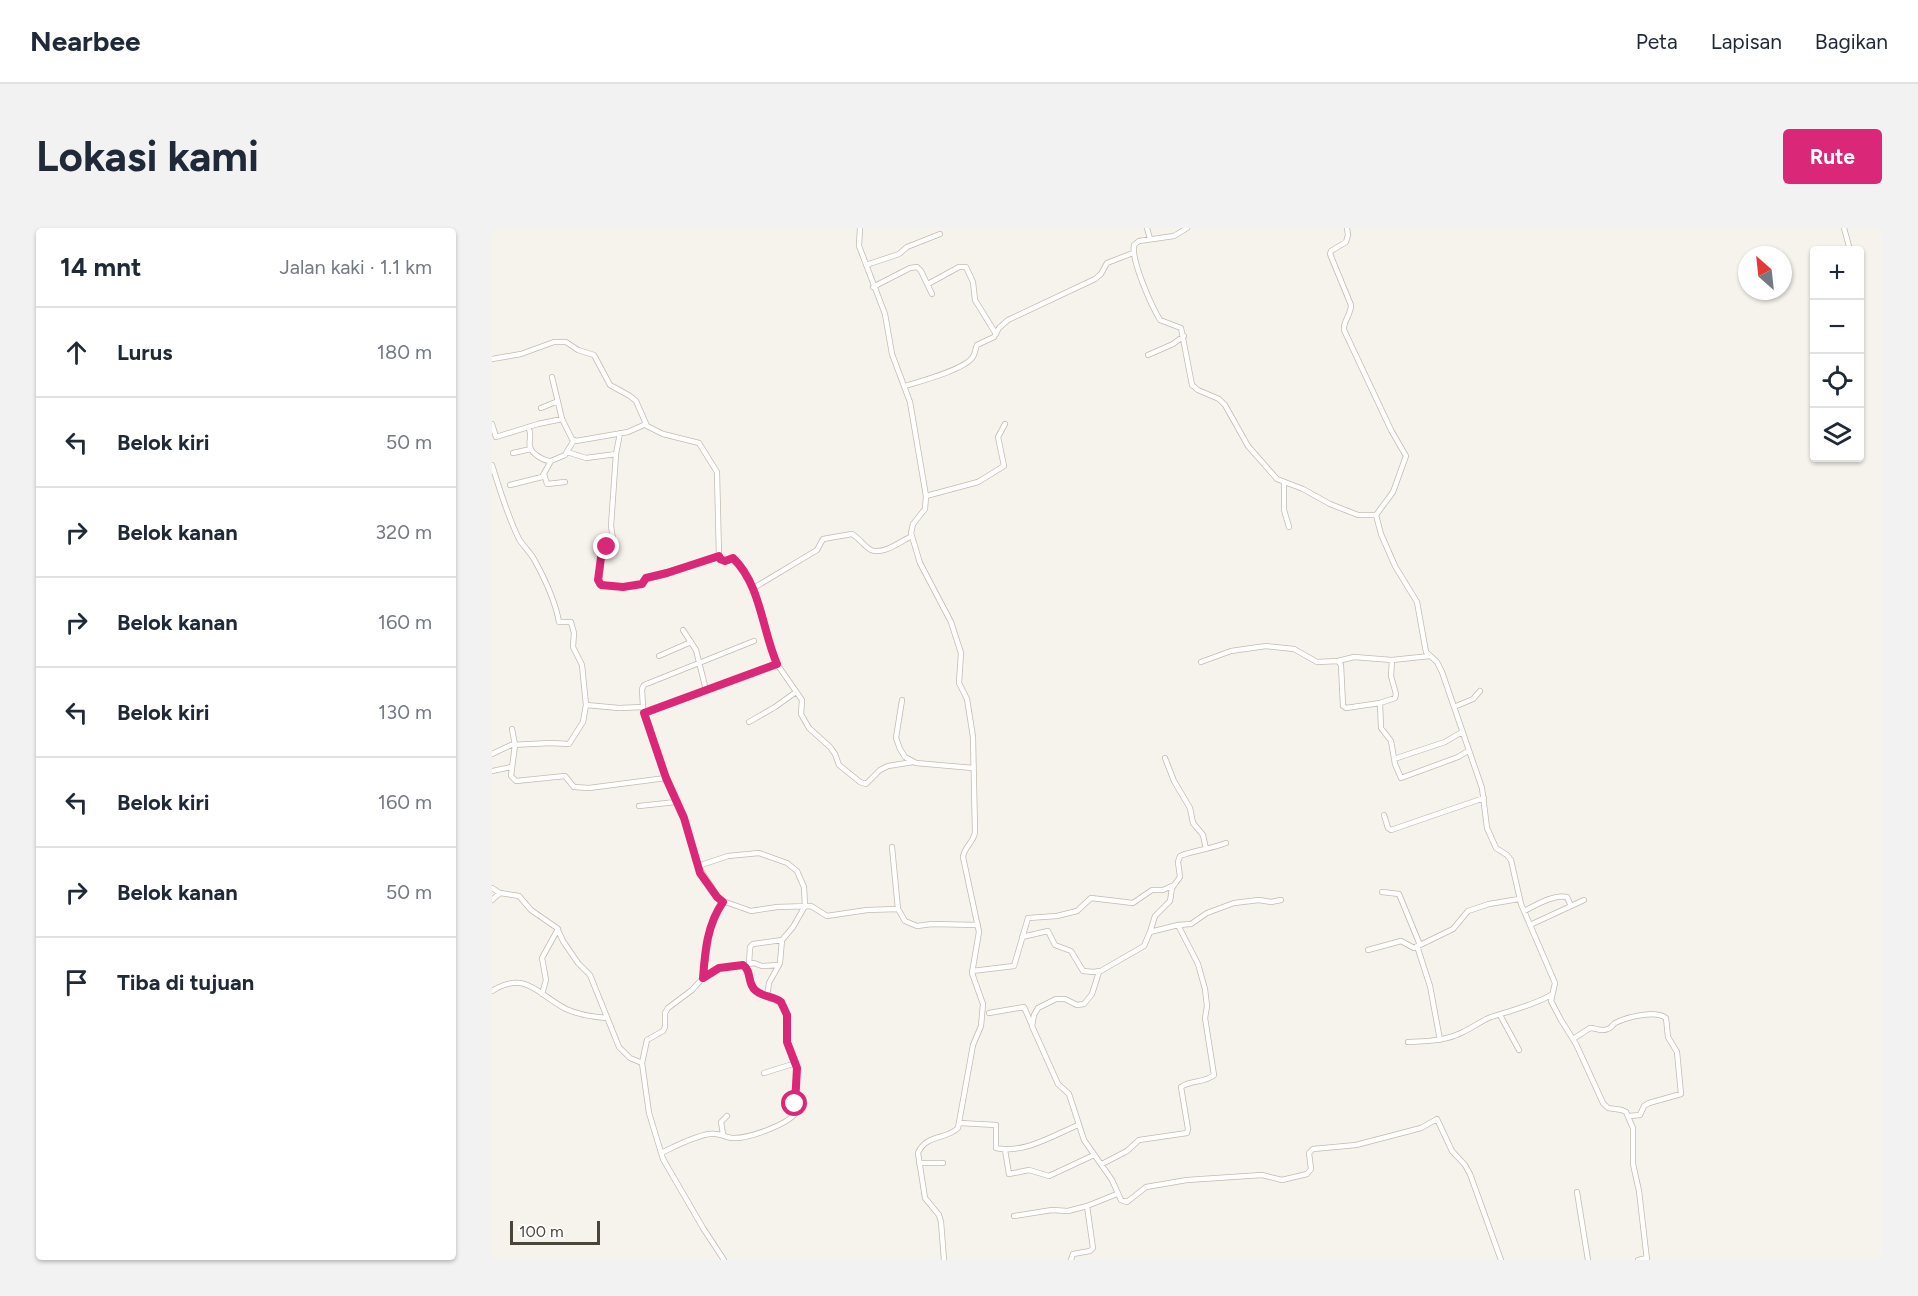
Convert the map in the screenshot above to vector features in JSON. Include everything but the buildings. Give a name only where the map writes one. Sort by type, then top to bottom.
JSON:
[{"type":"street","points":[[860,228],[859,246],[885,314],[892,354],[905,386],[926,496],[925,509],[913,524],[912,536],[920,563],[951,622],[960,647],[958,683],[967,699],[973,737],[975,832],[963,857],[978,925],[979,937],[972,971],[983,1004],[981,1026],[972,1053],[960,1123],[953,1132],[933,1138],[920,1148],[918,1153],[926,1201],[940,1218],[944,1260]]},
{"type":"street","points":[[1147,228],[1150,239]]},
{"type":"street","points":[[1187,228],[1174,236],[1135,243],[1133,253],[1149,300],[1159,318],[1179,326],[1184,336],[1192,385],[1220,399],[1248,446],[1266,468],[1284,483],[1358,515],[1376,515]]},
{"type":"street","points":[[1347,228],[1347,242],[1331,250],[1330,254],[1351,305],[1351,312],[1344,324],[1344,330],[1391,430],[1406,456],[1393,492],[1376,515]]},
{"type":"street","points":[[1844,228],[1849,246]]},
{"type":"street","points":[[866,265],[899,254],[907,247],[940,234]]},
{"type":"street","points":[[905,386],[947,372],[970,360],[974,356],[977,345],[991,339],[1008,320],[1095,279],[1107,263],[1133,253]]},
{"type":"street","points":[[873,286],[914,267],[920,268],[932,294]]},
{"type":"street","points":[[928,284],[958,267],[966,267],[974,285],[975,300],[996,334]]},
{"type":"street","points":[[1148,355],[1184,336]]},
{"type":"street","points":[[492,359],[521,354],[554,342],[566,342],[578,350],[594,355],[610,385],[636,401],[645,424],[663,434],[696,441],[701,446],[705,456],[716,469],[719,556],[722,560],[735,559],[752,589],[777,664],[802,700],[801,714],[808,728],[830,747],[839,765],[860,782],[866,783],[888,766],[913,762],[973,768]]},
{"type":"street","points":[[552,377],[562,419],[574,440]]},
{"type":"street","points":[[541,408],[558,401]]},
{"type":"street","points":[[492,424],[494,438],[562,419]]},
{"type":"street","points":[[574,440],[620,433],[645,424]]},
{"type":"street","points":[[926,496],[978,482],[1004,466],[998,437],[1005,424]]},
{"type":"street","points":[[528,427],[532,436],[531,449],[545,461],[560,458],[567,452],[574,440]]},
{"type":"street","points":[[620,433],[616,454],[611,526],[613,539],[602,550],[599,584],[623,587],[642,584],[646,578],[719,556]]},
{"type":"street","points":[[513,453],[531,449]]},
{"type":"street","points":[[567,452],[586,458],[616,454]]},
{"type":"street","points":[[510,484],[538,478],[544,474],[551,461]]},
{"type":"street","points":[[492,465],[512,524],[521,542],[535,560],[551,593],[560,622],[572,622],[573,647],[582,665],[586,705],[583,722],[569,744],[514,745],[492,754]]},
{"type":"street","points":[[544,474],[549,485],[565,482]]},
{"type":"street","points":[[1284,483],[1284,510],[1289,528]]},
{"type":"street","points":[[1376,515],[1381,534],[1395,566],[1417,602],[1426,652],[1440,667],[1482,788],[1487,828],[1496,849],[1509,856],[1519,899],[1555,983],[1551,1001],[1573,1039],[1605,1107],[1622,1110],[1629,1116],[1633,1128],[1633,1164],[1639,1191],[1647,1259],[1638,1260]]},
{"type":"street","points":[[752,589],[817,550],[822,540],[826,538],[852,534],[868,548],[877,551],[912,536]]},
{"type":"street","points":[[683,630],[697,654],[706,690]]},
{"type":"street","points":[[754,641],[644,685],[642,690],[643,710],[666,778],[684,818],[698,866],[717,897],[723,902],[750,911],[805,906],[814,907],[827,916],[867,910],[898,909]]},
{"type":"street","points":[[660,656],[691,642]]},
{"type":"street","points":[[1201,662],[1231,651],[1266,646],[1294,649],[1317,662],[1338,661],[1354,657],[1392,660],[1430,656]]},
{"type":"street","points":[[1338,661],[1341,666],[1344,708],[1380,703],[1396,696],[1391,676],[1392,660]]},
{"type":"street","points":[[586,705],[643,710],[777,664]]},
{"type":"street","points":[[1454,707],[1473,699],[1480,691]]},
{"type":"street","points":[[749,722],[796,692]]},
{"type":"street","points":[[902,700],[897,742],[902,754],[913,762]]},
{"type":"street","points":[[1380,703],[1381,728],[1392,741],[1394,759],[1402,778],[1468,751]]},
{"type":"street","points":[[512,729],[514,745],[512,778],[516,781],[565,776],[574,787],[579,788],[666,778]]},
{"type":"street","points":[[1394,759],[1445,742],[1462,732]]},
{"type":"street","points":[[1165,758],[1174,781],[1190,808],[1193,823],[1203,835],[1206,849]]},
{"type":"street","points":[[492,771],[512,767]]},
{"type":"street","points":[[1384,815],[1388,828],[1391,830],[1484,798]]},
{"type":"street","points":[[639,806],[676,802]]},
{"type":"street","points":[[1022,937],[1048,931],[1055,945],[1071,951],[1083,970],[1094,972],[1102,969],[1147,944],[1155,916],[1170,901],[1173,886],[1180,877],[1178,862],[1180,856],[1226,843]]},
{"type":"street","points":[[892,847],[898,909],[905,921],[913,926],[978,925]]},
{"type":"street","points":[[698,866],[728,856],[759,853],[794,867],[803,883],[805,906],[793,927],[782,940],[779,965],[766,996]]},
{"type":"street","points":[[972,971],[1014,966],[1026,921],[1030,918],[1057,916],[1077,910],[1091,898],[1133,903],[1152,890],[1163,890],[1173,886]]},
{"type":"street","points":[[492,888],[500,893],[519,896],[531,910],[558,929],[578,963],[590,975],[619,1047],[630,1058],[642,1063]]},
{"type":"street","points":[[1382,892],[1399,894],[1430,986],[1440,1040]]},
{"type":"street","points":[[492,900],[500,893]]},
{"type":"street","points":[[1524,911],[1563,896],[1567,897],[1571,906]]},
{"type":"street","points":[[1368,950],[1401,941],[1414,948],[1453,929],[1468,910],[1519,899]]},
{"type":"street","points":[[1150,932],[1191,924],[1207,913],[1234,903],[1281,900]]},
{"type":"street","points":[[1530,925],[1584,900]]},
{"type":"street","points":[[703,978],[710,931],[714,916],[723,902]]},
{"type":"street","points":[[1102,1164],[1127,1151],[1139,1140],[1186,1133],[1188,1130],[1181,1087],[1214,1076],[1205,1018],[1207,1006],[1205,989],[1199,968],[1178,925]]},
{"type":"street","points":[[542,994],[546,980],[542,958],[558,929]]},
{"type":"street","points":[[661,1153],[698,1136],[716,1133],[729,1138],[744,1136],[779,1125],[796,1114],[795,1063],[787,1042],[787,1013],[780,1000],[766,996],[752,988],[746,964],[750,947],[753,944],[782,940]]},
{"type":"street","points":[[724,1260],[668,1169],[661,1153],[649,1113],[642,1063],[647,1040],[663,1031],[665,1013],[668,1008],[692,990],[703,978],[719,968],[754,963],[762,966],[779,965]]},
{"type":"street","points":[[1032,1026],[1038,1008],[1056,999],[1065,999],[1081,1006],[1084,1004],[1092,994],[1097,974],[1102,969]]},
{"type":"street","points":[[492,991],[513,981],[527,985],[577,1014],[607,1018]]},
{"type":"street","points":[[1408,1042],[1440,1040],[1460,1034],[1481,1022],[1519,1007],[1531,1005],[1551,994]]},
{"type":"street","points":[[989,1013],[1024,1007],[1058,1084],[1069,1094],[1084,1140],[1102,1164],[1117,1194],[1125,1203],[1142,1188],[1186,1180],[1265,1175],[1282,1180],[1307,1174],[1310,1171],[1309,1153],[1313,1149],[1356,1145],[1421,1128],[1437,1119],[1452,1151],[1470,1174],[1501,1260]]},
{"type":"street","points":[[1573,1039],[1590,1028],[1599,1031],[1607,1029],[1616,1023],[1637,1016],[1650,1014],[1665,1016],[1669,1040],[1677,1052],[1681,1094],[1649,1103],[1644,1106],[1640,1115],[1629,1116]]},
{"type":"street","points":[[1500,1015],[1519,1050]]},
{"type":"street","points":[[764,1073],[795,1063]]},
{"type":"street","points":[[723,1134],[721,1122],[727,1116]]},
{"type":"street","points":[[960,1123],[996,1125],[996,1148],[1005,1149],[1022,1148],[1078,1125]]},
{"type":"street","points":[[1005,1149],[1009,1174],[1029,1170],[1049,1176],[1094,1155]]},
{"type":"street","points":[[919,1163],[943,1162]]},
{"type":"street","points":[[1577,1192],[1588,1260]]},
{"type":"street","points":[[1014,1216],[1052,1210],[1068,1211],[1117,1194]]},
{"type":"street","points":[[1071,1260],[1073,1254],[1090,1251],[1093,1248],[1087,1206]]},
{"type":"route","points":[[607,547],[602,550],[598,580],[601,585],[623,587],[642,584],[646,578],[719,556],[725,561],[733,558],[737,562],[758,602],[777,664],[644,713],[666,778],[684,818],[700,873],[723,902],[714,916],[710,931],[703,978],[719,968],[743,965],[748,969],[751,985],[755,991],[769,998],[780,1000],[787,1015],[787,1042],[797,1068],[795,1104]]}]
